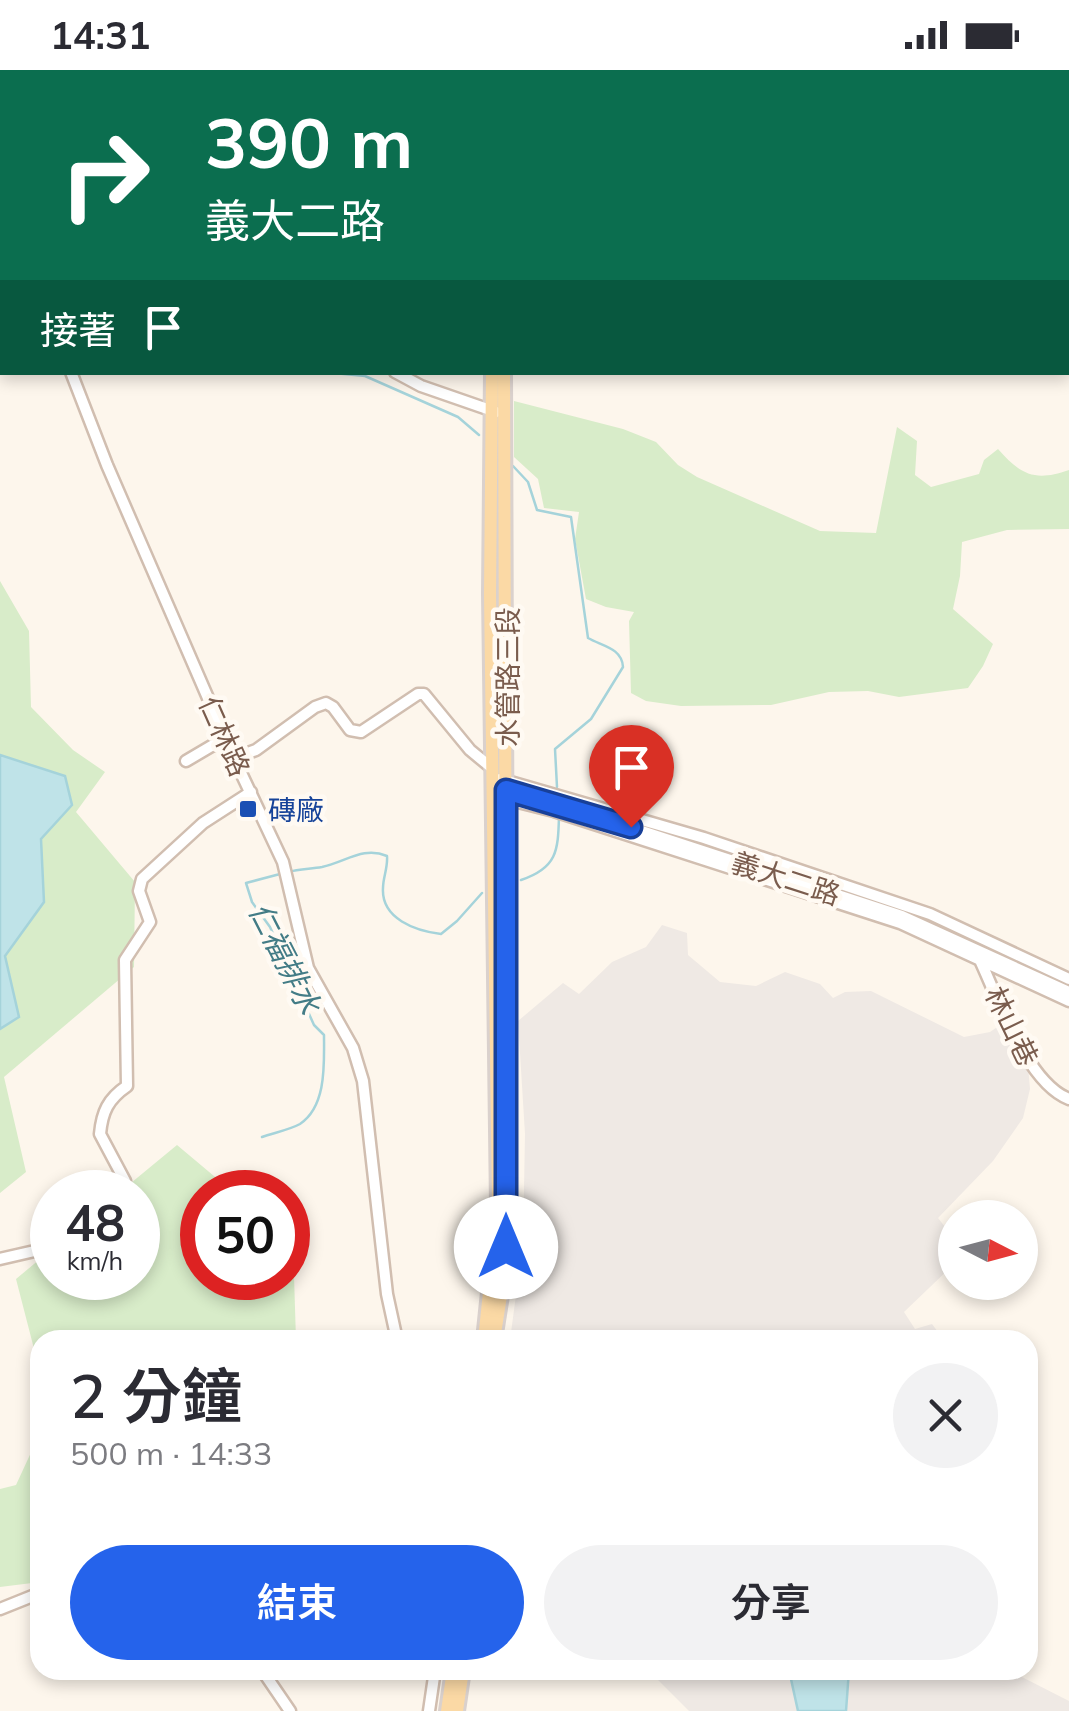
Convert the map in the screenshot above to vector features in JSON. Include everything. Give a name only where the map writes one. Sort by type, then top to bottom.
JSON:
[{"type":"main road","name":"水管路三段","points":[[492,375],[497,412],[506,1247],[495,1330]]},
{"type":"main road","name":"水管路三段","points":[[497,412],[503,375]]},
{"type":"main road","points":[[485,1330],[498,1206],[499,786]]},
{"type":"main road","points":[[447,1711],[452,1680]]},
{"type":"main road","points":[[457,1711],[462,1680]]},
{"type":"street","name":"仁林路","points":[[72,375],[107,465],[282,862],[308,968],[353,1048],[363,1081],[387,1294],[395,1330]]},
{"type":"street","points":[[400,375],[497,412]]},
{"type":"street","points":[[234,758],[256,750],[326,703],[350,730],[361,732],[418,694],[424,694],[499,786]]},
{"type":"street","points":[[186,761],[225,738]]},
{"type":"street","name":"義大二路","points":[[499,786],[554,811],[1069,979]]},
{"type":"street","name":"義大二路","points":[[499,786],[722,844],[930,914],[1069,1001]]},
{"type":"street","points":[[119,1170],[100,1134],[106,1106],[127,1086],[125,960],[150,922],[139,892],[142,880],[203,823],[251,792]]},
{"type":"street","name":"義大二路","points":[[980,948],[1069,992]]},
{"type":"street","name":"林山巷","points":[[980,948],[1035,1074],[1053,1092],[1069,1099]]},
{"type":"street","points":[[0,1259],[30,1252]]},
{"type":"street","points":[[0,1609],[30,1597]]},
{"type":"street","points":[[269,1680],[290,1711]]},
{"type":"street","points":[[430,1711],[435,1680]]},
{"type":"shaded area","points":[[662,925],[687,933],[688,955],[720,982],[756,986],[785,972],[820,984],[833,998],[845,992],[871,991],[964,1037],[990,1032],[1003,1023],[1028,1066],[1030,1089],[1023,1118],[993,1161],[955,1200],[938,1200],[938,1279],[904,1312],[915,1329],[932,1324],[936,1330],[511,1330],[523,1243],[525,1134],[518,1021],[563,983],[579,994],[612,962],[646,947]]},
{"type":"shaded area","points":[[658,1680],[1028,1680],[1069,1701],[1069,1711],[689,1711]]},
{"type":"green space","points":[[514,401],[623,429],[656,442],[678,465],[697,477],[820,531],[876,533],[897,427],[917,441],[915,475],[931,487],[979,474],[984,460],[998,449],[1029,474],[1069,470],[1069,529],[1007,530],[962,542],[953,609],[993,644],[968,688],[899,697],[868,691],[829,692],[771,705],[681,706],[646,701],[631,693],[629,621],[634,612],[586,599],[575,539],[579,512],[544,508],[538,479],[514,457]]},
{"type":"green space","points":[[0,581],[29,631],[31,707],[73,750],[105,772],[76,812],[135,882],[134,967],[4,1077],[26,1172],[0,1193]]},
{"type":"green space","points":[[177,1145],[207,1170],[180,1170],[180,1300],[295,1300],[296,1330],[30,1330],[30,1333],[16,1279],[30,1267],[30,1300],[160,1300],[160,1170],[147,1170]]},
{"type":"green space","points":[[30,1455],[30,1583],[0,1587],[0,1489],[16,1485]]},
{"type":"water","points":[[0,755],[65,776],[72,805],[41,839],[44,902],[5,956],[19,1017],[0,1029]]},
{"type":"water","points":[[791,1680],[848,1680],[846,1711],[798,1711]]},
{"type":"waterway","name":"仁福排水","points":[[354,375],[365,376],[458,417],[479,435]]},
{"type":"waterway","name":"仁福排水","points":[[513,466],[528,482],[537,510],[571,517],[588,638],[615,652],[623,667],[591,719],[555,749],[557,787]]},
{"type":"waterway","name":"仁福排水","points":[[521,880],[549,864],[558,839],[559,817]]},
{"type":"waterway","name":"仁福排水","points":[[288,872],[322,867],[362,854],[387,856],[383,888],[388,908],[411,926],[441,934],[482,893]]},
{"type":"waterway","name":"仁福排水","points":[[262,1137],[296,1126],[309,1116],[324,1071],[324,1035],[314,1025],[246,883],[280,874]]},
{"type":"place","name":"磚廠","points":[[248,809]]},
{"type":"route","points":[[506,1247],[506,790],[631,827]]}]
